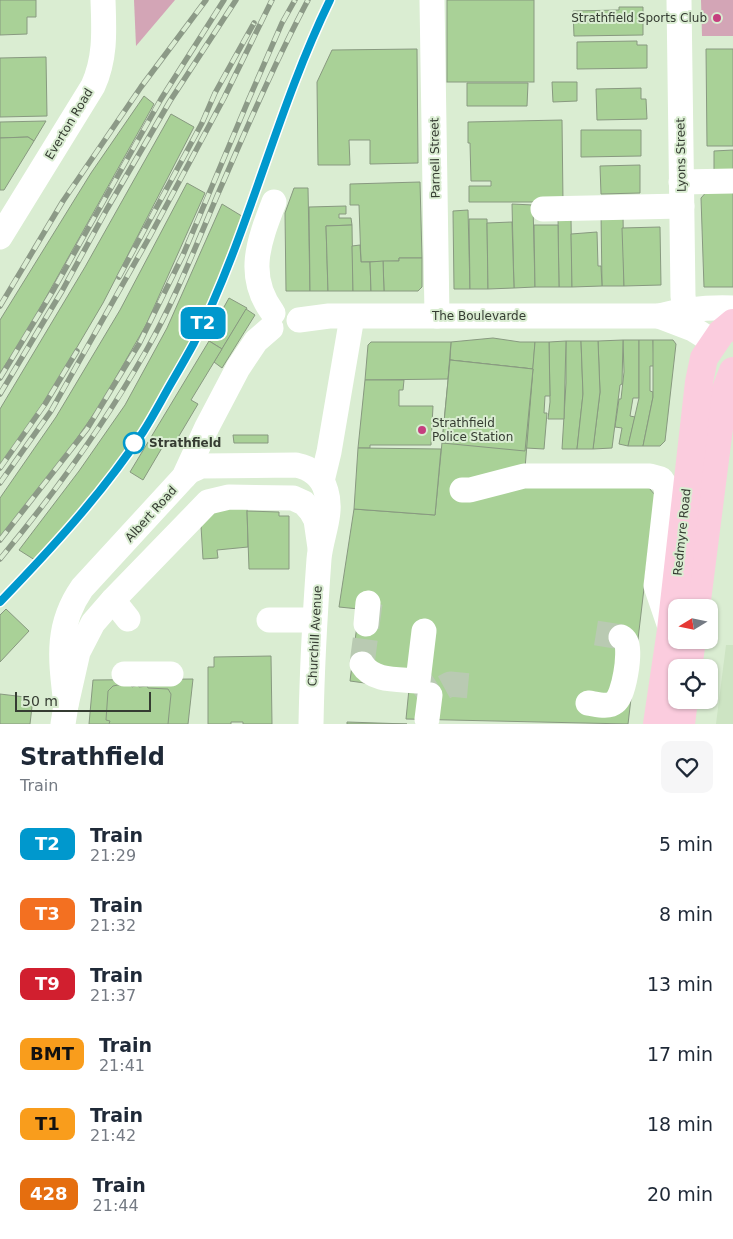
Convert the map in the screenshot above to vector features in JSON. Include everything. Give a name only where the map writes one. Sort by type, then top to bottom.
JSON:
[{"type":"main road","points":[[723,344],[721,333],[733,323]]},
{"type":"main road","name":"Redmyre Road","points":[[684,599],[699,382],[704,358],[723,344]]},
{"type":"main road","name":"Redmyre Road","points":[[697,599],[723,397],[733,371]]},
{"type":"main road","name":"Redmyre Road","points":[[658,724],[678,649]]},
{"type":"main road","points":[[681,724],[683,709]]},
{"type":"street","name":"Everton Road","points":[[0,237],[9,204],[93,86],[100,70],[104,45],[103,0]]},
{"type":"street","name":"Parnell Street","points":[[432,0],[437,316]]},
{"type":"street","name":"Lyons Street","points":[[679,0],[683,296],[685,309]]},
{"type":"street","points":[[681,182],[733,181]]},
{"type":"street","points":[[272,321],[259,288],[256,265],[262,232],[274,202]]},
{"type":"street","points":[[543,209],[682,206]]},
{"type":"street","name":"The Boulevarde","points":[[272,321],[281,308],[290,309],[299,320],[318,317],[660,316],[701,307],[733,308]]},
{"type":"street","name":"The Boulevarde","points":[[660,316],[693,329],[723,344]]},
{"type":"street","points":[[322,481],[329,452],[352,317]]},
{"type":"street","name":"Albert Road","points":[[64,715],[62,650],[66,617],[72,602],[82,588],[184,477],[207,427],[238,368],[272,321]]},
{"type":"street","points":[[296,465],[306,467],[322,481],[326,492],[328,519],[320,548],[316,520],[304,504],[293,498],[229,497],[208,502],[184,477],[190,471],[201,466],[296,465]]},
{"type":"street","points":[[462,490],[470,490],[524,476],[650,476],[661,479],[667,488],[656,586],[668,609]]},
{"type":"street","name":"Albert Road","points":[[64,715],[73,670],[84,638],[93,623],[112,600],[208,502]]},
{"type":"street","name":"Churchill Avenue","points":[[311,724],[314,620],[320,548]]},
{"type":"street","points":[[112,600],[128,619]]},
{"type":"street","points":[[269,620],[314,620]]},
{"type":"street","points":[[424,631],[424,688],[427,719]]},
{"type":"street","points":[[588,703],[605,705],[615,702],[623,692],[628,650],[627,643],[621,636]]},
{"type":"street","points":[[362,664],[367,672],[375,676],[424,688]]},
{"type":"street","points":[[124,674],[171,674]]},
{"type":"shaded area","points":[[134,0],[175,0],[136,46]]},
{"type":"shaded area","name":"Strathfield Sports Club","points":[[701,0],[733,0],[733,36],[702,36]]},
{"type":"shaded area","points":[[726,645],[733,645],[733,724],[716,724]]},
{"type":"building","points":[[0,0],[36,0],[36,17],[27,17],[27,34],[0,35]]},
{"type":"building","points":[[447,0],[534,0],[534,82],[447,82]]},
{"type":"building","points":[[619,7],[643,7],[643,35],[574,36],[573,11],[619,10]]},
{"type":"building","points":[[637,41],[637,45],[647,45],[647,68],[577,69],[577,42]]},
{"type":"building","points":[[417,49],[418,163],[370,164],[370,140],[349,140],[350,165],[318,165],[317,82],[332,50]]},
{"type":"building","points":[[706,49],[733,49],[733,146],[707,146]]},
{"type":"building","points":[[46,57],[47,116],[0,117],[0,58]]},
{"type":"building","points":[[552,82],[577,82],[577,101],[553,102]]},
{"type":"building","points":[[467,83],[528,83],[527,106],[467,106]]},
{"type":"building","points":[[641,88],[641,99],[646,99],[647,119],[597,120],[596,89]]},
{"type":"building","points":[[144,96],[154,104],[25,335],[0,373],[0,320],[91,173]]},
{"type":"building","points":[[171,114],[194,127],[103,303],[50,393],[0,467],[0,409],[85,267]]},
{"type":"building","points":[[562,120],[563,202],[469,202],[469,186],[491,186],[491,181],[471,181],[468,122]]},
{"type":"building","points":[[46,121],[34,141],[28,137],[0,138],[0,122]]},
{"type":"building","points":[[581,130],[641,130],[641,156],[581,157]]},
{"type":"building","points":[[28,137],[34,141],[4,190],[0,190],[0,138]]},
{"type":"building","points":[[733,150],[733,174],[714,174],[714,151]]},
{"type":"building","points":[[640,165],[640,193],[601,194],[600,166]]},
{"type":"building","points":[[420,182],[422,258],[399,258],[399,261],[361,262],[359,205],[350,205],[350,184]]},
{"type":"building","points":[[187,183],[205,193],[146,325],[100,405],[43,487],[0,539],[0,498],[56,417],[120,310]]},
{"type":"building","points":[[294,188],[308,188],[310,291],[286,291],[285,213]]},
{"type":"building","points":[[709,189],[733,190],[733,287],[704,287],[701,198]]},
{"type":"building","points":[[222,204],[245,218],[209,308],[168,385],[128,449],[77,516],[38,562],[19,550],[79,471],[125,405],[167,328]]},
{"type":"building","points":[[512,204],[533,205],[535,287],[514,288]]},
{"type":"building","points":[[346,206],[346,214],[339,214],[339,218],[351,218],[352,225],[326,226],[328,291],[310,291],[309,207]]},
{"type":"building","points":[[468,210],[470,289],[454,289],[453,211]]},
{"type":"building","points":[[601,213],[623,214],[624,286],[602,286]]},
{"type":"building","points":[[558,217],[571,218],[572,287],[559,287]]},
{"type":"building","points":[[469,219],[487,219],[488,289],[470,289]]},
{"type":"building","points":[[512,222],[514,288],[488,289],[487,223]]},
{"type":"building","points":[[352,225],[353,291],[328,291],[326,226]]},
{"type":"building","points":[[534,225],[558,225],[559,287],[535,287]]},
{"type":"building","points":[[660,227],[661,285],[624,286],[622,228]]},
{"type":"building","points":[[597,232],[598,266],[601,266],[602,286],[572,287],[571,234]]},
{"type":"building","points":[[360,245],[361,262],[370,262],[371,291],[353,291],[352,246]]},
{"type":"building","points":[[399,258],[422,258],[422,287],[418,291],[384,291],[383,261],[399,261]]},
{"type":"building","points":[[383,261],[384,291],[371,291],[370,262]]},
{"type":"building","points":[[229,298],[247,308],[222,349],[206,339]]},
{"type":"building","points":[[246,309],[255,315],[222,368],[214,362]]},
{"type":"building","points":[[493,338],[535,342],[533,369],[450,360],[451,342]]},
{"type":"building","points":[[623,340],[639,340],[639,398],[633,398],[630,416],[635,417],[628,446],[619,444],[622,428],[615,427],[624,372]]},
{"type":"building","points":[[623,340],[622,384],[620,385],[612,448],[593,449],[600,392],[598,341]]},
{"type":"building","points":[[639,340],[653,340],[654,366],[650,366],[650,391],[653,392],[653,397],[643,446],[628,446],[639,398]]},
{"type":"building","points":[[653,340],[673,340],[676,344],[665,441],[660,446],[643,446],[653,397]]},
{"type":"building","points":[[209,341],[222,349],[191,400],[198,404],[173,446],[166,441],[143,480],[130,472]]},
{"type":"building","points":[[566,341],[581,341],[583,394],[577,449],[562,449],[566,383]]},
{"type":"building","points":[[566,341],[564,419],[548,419],[550,402],[549,342]]},
{"type":"building","points":[[581,341],[598,341],[600,392],[593,449],[577,449],[583,394]]},
{"type":"building","points":[[371,342],[451,342],[448,379],[365,380],[368,345]]},
{"type":"building","points":[[535,342],[549,342],[550,396],[545,396],[544,413],[547,413],[544,449],[526,448]]},
{"type":"building","points":[[450,360],[533,369],[524,481],[644,482],[655,495],[628,724],[406,719],[409,689],[350,681],[359,609],[339,607],[354,509],[435,515]]},
{"type":"building","points":[[450,360],[533,369],[525,451],[442,443]]},
{"type":"building","points":[[365,380],[404,380],[403,390],[399,390],[399,406],[433,406],[431,445],[370,445],[370,448],[358,448]]},
{"type":"building","points":[[233,435],[268,435],[268,443],[234,443]]},
{"type":"building","points":[[358,448],[441,449],[435,515],[354,509]]},
{"type":"building","points":[[247,507],[248,547],[217,550],[218,558],[203,559],[201,526],[218,509]]},
{"type":"building","points":[[247,511],[279,512],[279,516],[289,516],[289,569],[249,569]]},
{"type":"building","points":[[6,609],[29,631],[0,662],[0,615]]},
{"type":"building","points":[[271,656],[272,724],[231,722],[231,724],[208,724],[208,667],[214,667],[214,657]]},
{"type":"building","points":[[193,679],[188,724],[89,724],[93,680]]},
{"type":"building","points":[[131,685],[132,687],[138,685],[139,687],[147,686],[148,688],[168,689],[171,694],[168,724],[109,724],[110,721],[106,720],[108,691],[113,686]]},
{"type":"building","points":[[0,694],[33,698],[30,724],[0,724]]},
{"type":"building","points":[[347,722],[407,724],[347,724]]},
{"type":"tunnel","points":[[362,664],[370,603]]},
{"type":"tunnel","points":[[596,633],[621,637]]},
{"type":"tunnel","points":[[420,677],[430,695],[450,684],[471,686]]},
{"type":"railway","points":[[0,306],[63,201],[141,87],[206,0]]},
{"type":"railway","points":[[0,378],[54,289],[161,99],[224,0]]},
{"type":"railway","points":[[0,394],[62,291],[170,101],[236,0]]},
{"type":"railway","points":[[0,483],[51,411],[150,236],[224,98],[272,0]]},
{"type":"railway","points":[[0,540],[87,429],[139,344],[183,255],[282,23],[295,0]]},
{"type":"railway","points":[[0,559],[78,458],[113,406],[146,351],[175,294],[261,97],[308,0]]},
{"type":"railway","points":[[0,602],[57,541],[111,477],[143,432],[191,348],[231,259],[294,85],[330,0]]},
{"type":"railway","points":[[119,277],[202,123],[215,93],[254,23]]},
{"type":"railway","points":[[0,468],[45,404],[77,351]]},
{"type":"train","name":"T2","points":[[0,602],[92,502],[143,431],[193,344],[233,254],[280,119],[312,37],[330,0]]},
{"type":"place","name":"Strathfield Sports Club","points":[[717,18]]},
{"type":"place","name":"Strathfield Police Station","points":[[422,430]]},
{"type":"place","name":"Strathfield","points":[[134,443]]}]
